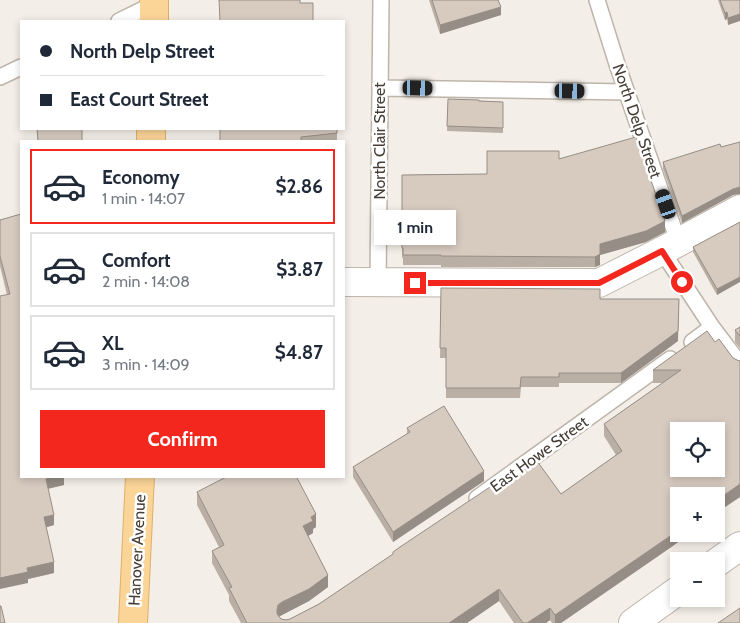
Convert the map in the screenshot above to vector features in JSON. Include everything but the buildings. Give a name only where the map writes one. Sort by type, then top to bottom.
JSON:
[{"type":"main road","name":"Hanover Avenue","points":[[133,623],[140,478]]},
{"type":"street","points":[[345,282],[599,283],[740,209]]},
{"type":"street","points":[[725,557],[740,546]]},
{"type":"street","points":[[633,623],[670,596]]},
{"type":"lane","name":"North Clair Street","points":[[378,282],[381,0]]},
{"type":"lane","name":"North Delp Street","points":[[597,0],[627,92],[670,246],[712,327],[740,364]]},
{"type":"lane","points":[[122,20],[154,9]]},
{"type":"lane","points":[[0,78],[20,68]]},
{"type":"lane","points":[[380,88],[627,92]]},
{"type":"lane","name":"East Howe Street","points":[[466,505],[712,327]]},
{"type":"route","points":[[415,283],[599,283],[662,251],[682,282]]}]
